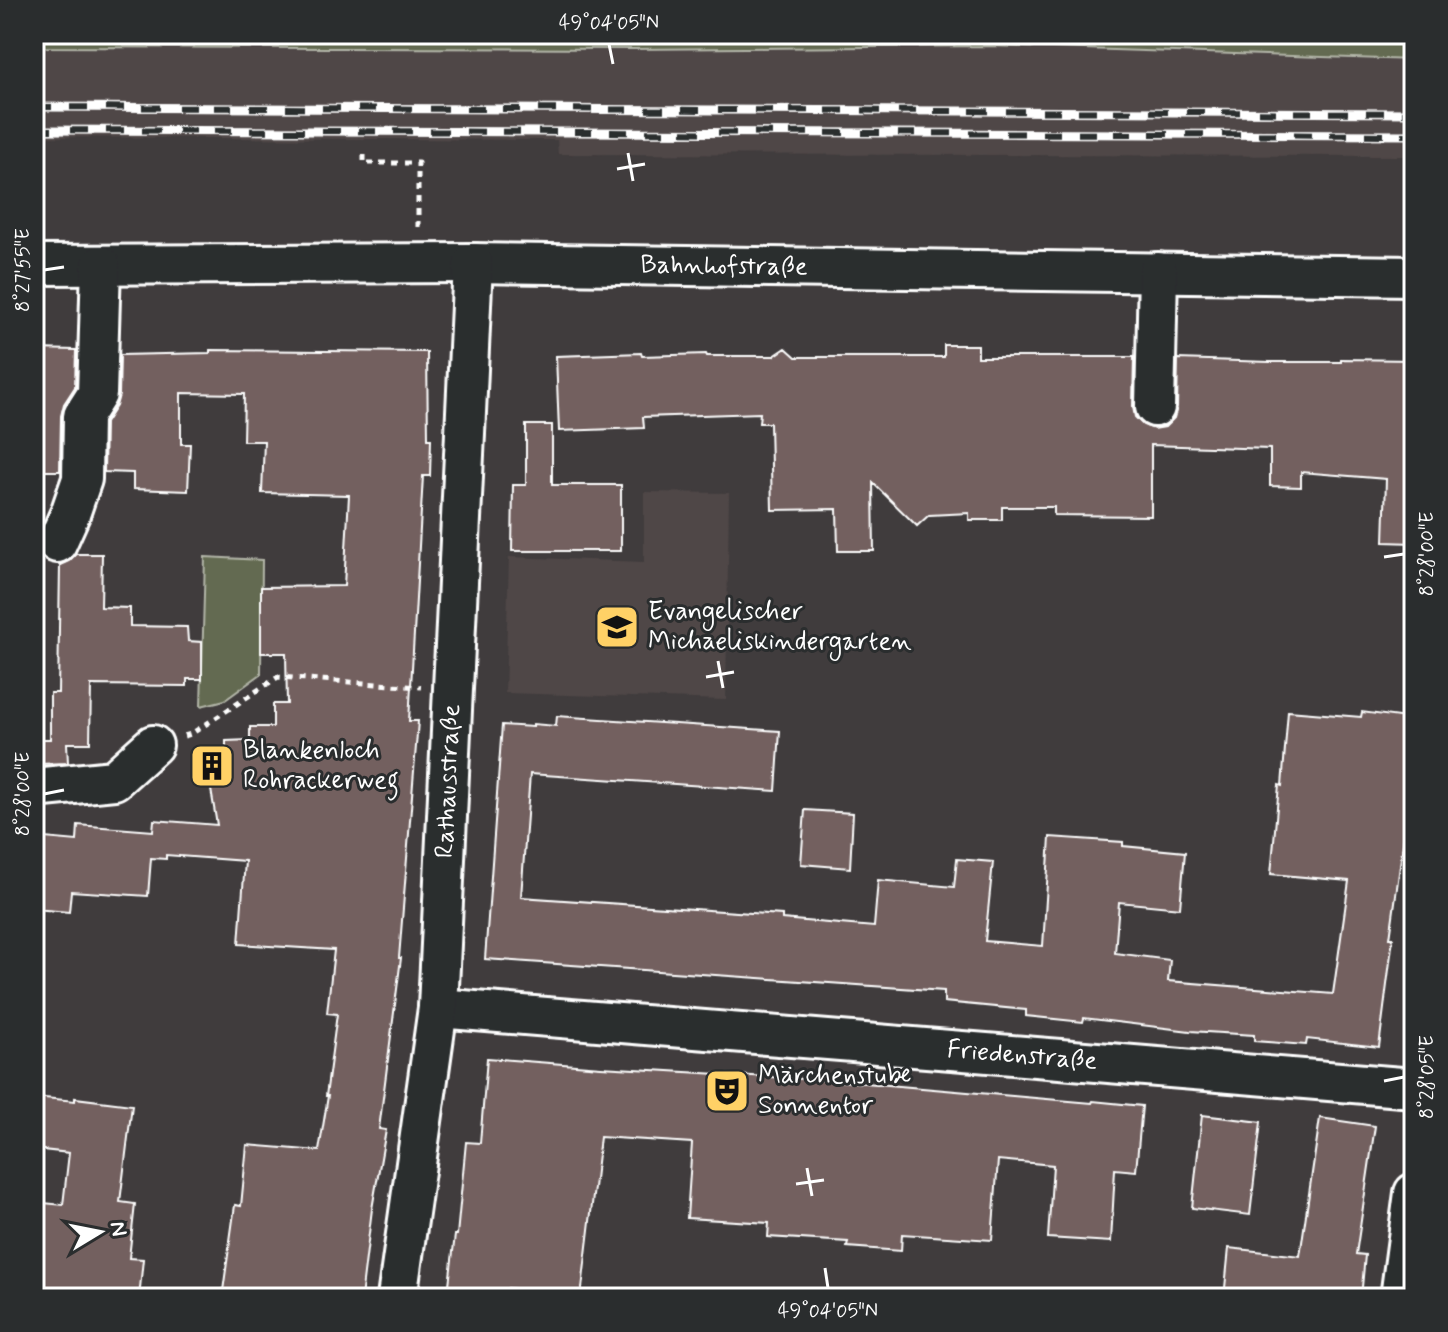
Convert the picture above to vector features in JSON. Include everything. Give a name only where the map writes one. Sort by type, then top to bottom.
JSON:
[{"type":"street","name":"Bahnhofstraße","points":[[34,265],[473,263],[1414,276]]},
{"type":"street","name":"Rathausstraße","points":[[397,1298],[438,1008],[473,263]]},
{"type":"street","points":[[57,543],[82,479],[83,416],[97,394],[101,265]]},
{"type":"street","points":[[1155,407],[1158,272]]},
{"type":"street","points":[[34,788],[114,780],[153,745]]},
{"type":"street","name":"Friedenstraße","points":[[438,1008],[1414,1088]]},
{"type":"street","points":[[1400,1298],[1414,1193]]},
{"type":"path","points":[[364,155],[364,163],[418,163],[418,264]]},
{"type":"path","points":[[392,163],[393,155]]},
{"type":"path","points":[[153,745],[191,734],[278,677],[452,689]]},
{"type":"shaded area","points":[[989,46],[1414,60],[1414,156],[558,154],[557,140],[34,137],[34,47],[633,49]]},
{"type":"shaded area","name":"Evangelischer Michaeliskindergarten","points":[[644,492],[729,493],[726,700],[505,693],[509,557],[644,562]]},
{"type":"green space","points":[[34,34],[1414,34],[1414,60],[989,46],[633,49],[34,47]]},
{"type":"green space","points":[[205,557],[262,560],[261,674],[225,700],[201,706]]},
{"type":"building","points":[[944,345],[978,345],[978,357],[1134,357],[1135,417],[1143,425],[1154,429],[1165,427],[1174,418],[1178,359],[1270,362],[1414,360],[1414,543],[1384,542],[1386,479],[1301,472],[1301,487],[1270,486],[1270,449],[1151,445],[1151,516],[1054,515],[1054,507],[1002,507],[1002,520],[969,520],[969,513],[929,515],[917,526],[873,483],[874,551],[838,551],[837,509],[772,510],[770,423],[759,423],[760,413],[643,417],[644,428],[559,431],[556,356],[641,353],[642,356],[774,356],[786,348],[796,357],[944,357]]},
{"type":"building","points":[[34,349],[76,350],[75,387],[64,404],[61,416],[60,471],[34,471]]},
{"type":"building","points":[[210,350],[427,352],[430,476],[423,476],[409,721],[418,721],[401,958],[379,1129],[386,1130],[361,1298],[222,1298],[235,1205],[241,1206],[247,1145],[319,1151],[337,1014],[327,1013],[334,950],[239,944],[245,861],[166,855],[166,859],[151,858],[148,896],[71,891],[69,912],[34,909],[34,837],[77,841],[78,825],[153,831],[154,820],[217,825],[206,760],[226,757],[226,741],[250,740],[250,727],[273,727],[273,704],[287,704],[286,653],[261,653],[261,587],[344,586],[349,495],[262,493],[264,441],[243,441],[244,394],[181,393],[181,444],[190,444],[188,491],[133,489],[133,473],[104,472],[105,423],[119,395],[120,355],[210,353]]},
{"type":"building","points":[[526,425],[552,425],[552,485],[621,485],[621,551],[512,551],[513,485],[526,485]]},
{"type":"building","points":[[76,554],[102,554],[101,607],[130,608],[130,626],[187,627],[188,641],[202,642],[202,679],[187,679],[187,686],[91,685],[90,743],[67,743],[68,763],[38,764],[38,739],[50,739],[50,693],[58,693],[60,565]]},
{"type":"building","points":[[1288,711],[1361,717],[1362,712],[1414,719],[1414,786],[1411,786],[1390,938],[1393,938],[1379,1047],[1307,1039],[1306,1045],[1254,1041],[1254,1035],[1084,1018],[1083,1022],[1026,1016],[1026,1010],[944,1002],[944,991],[485,959],[502,725],[556,726],[557,716],[780,731],[776,791],[530,774],[521,897],[782,915],[782,919],[874,927],[878,880],[954,887],[957,859],[993,862],[985,941],[1043,946],[1050,837],[1123,842],[1123,846],[1185,852],[1180,908],[1119,902],[1115,953],[1170,960],[1168,981],[1333,994],[1349,881],[1271,874]]},
{"type":"building","points":[[805,810],[853,813],[850,868],[801,864]]},
{"type":"building","points":[[487,1058],[854,1082],[1142,1106],[1136,1171],[1115,1169],[1111,1242],[1048,1238],[1053,1165],[998,1160],[992,1240],[902,1234],[901,1251],[847,1247],[848,1242],[768,1237],[769,1223],[687,1218],[692,1143],[600,1137],[581,1297],[508,1288],[507,1298],[448,1293],[466,1142],[480,1143]]},
{"type":"building","points":[[34,1097],[132,1105],[120,1202],[135,1204],[129,1258],[143,1259],[139,1298],[34,1298],[34,1202],[63,1205],[69,1153],[34,1149]]},
{"type":"building","points":[[1202,1115],[1261,1122],[1250,1215],[1192,1208]]},
{"type":"building","points":[[1320,1118],[1375,1126],[1356,1254],[1365,1255],[1361,1298],[1224,1298],[1229,1248],[1300,1256]]},
{"type":"railway","points":[[34,107],[1414,113]]},
{"type":"railway","points":[[34,130],[1414,135]]},
{"type":"place","name":"Evangelischer Michaeliskindergarten","points":[[617,627]]},
{"type":"place","name":"Blankenloch Rohrackerweg","points":[[212,766]]},
{"type":"place","name":"Märchenstube Sonnentor","points":[[727,1091]]}]
